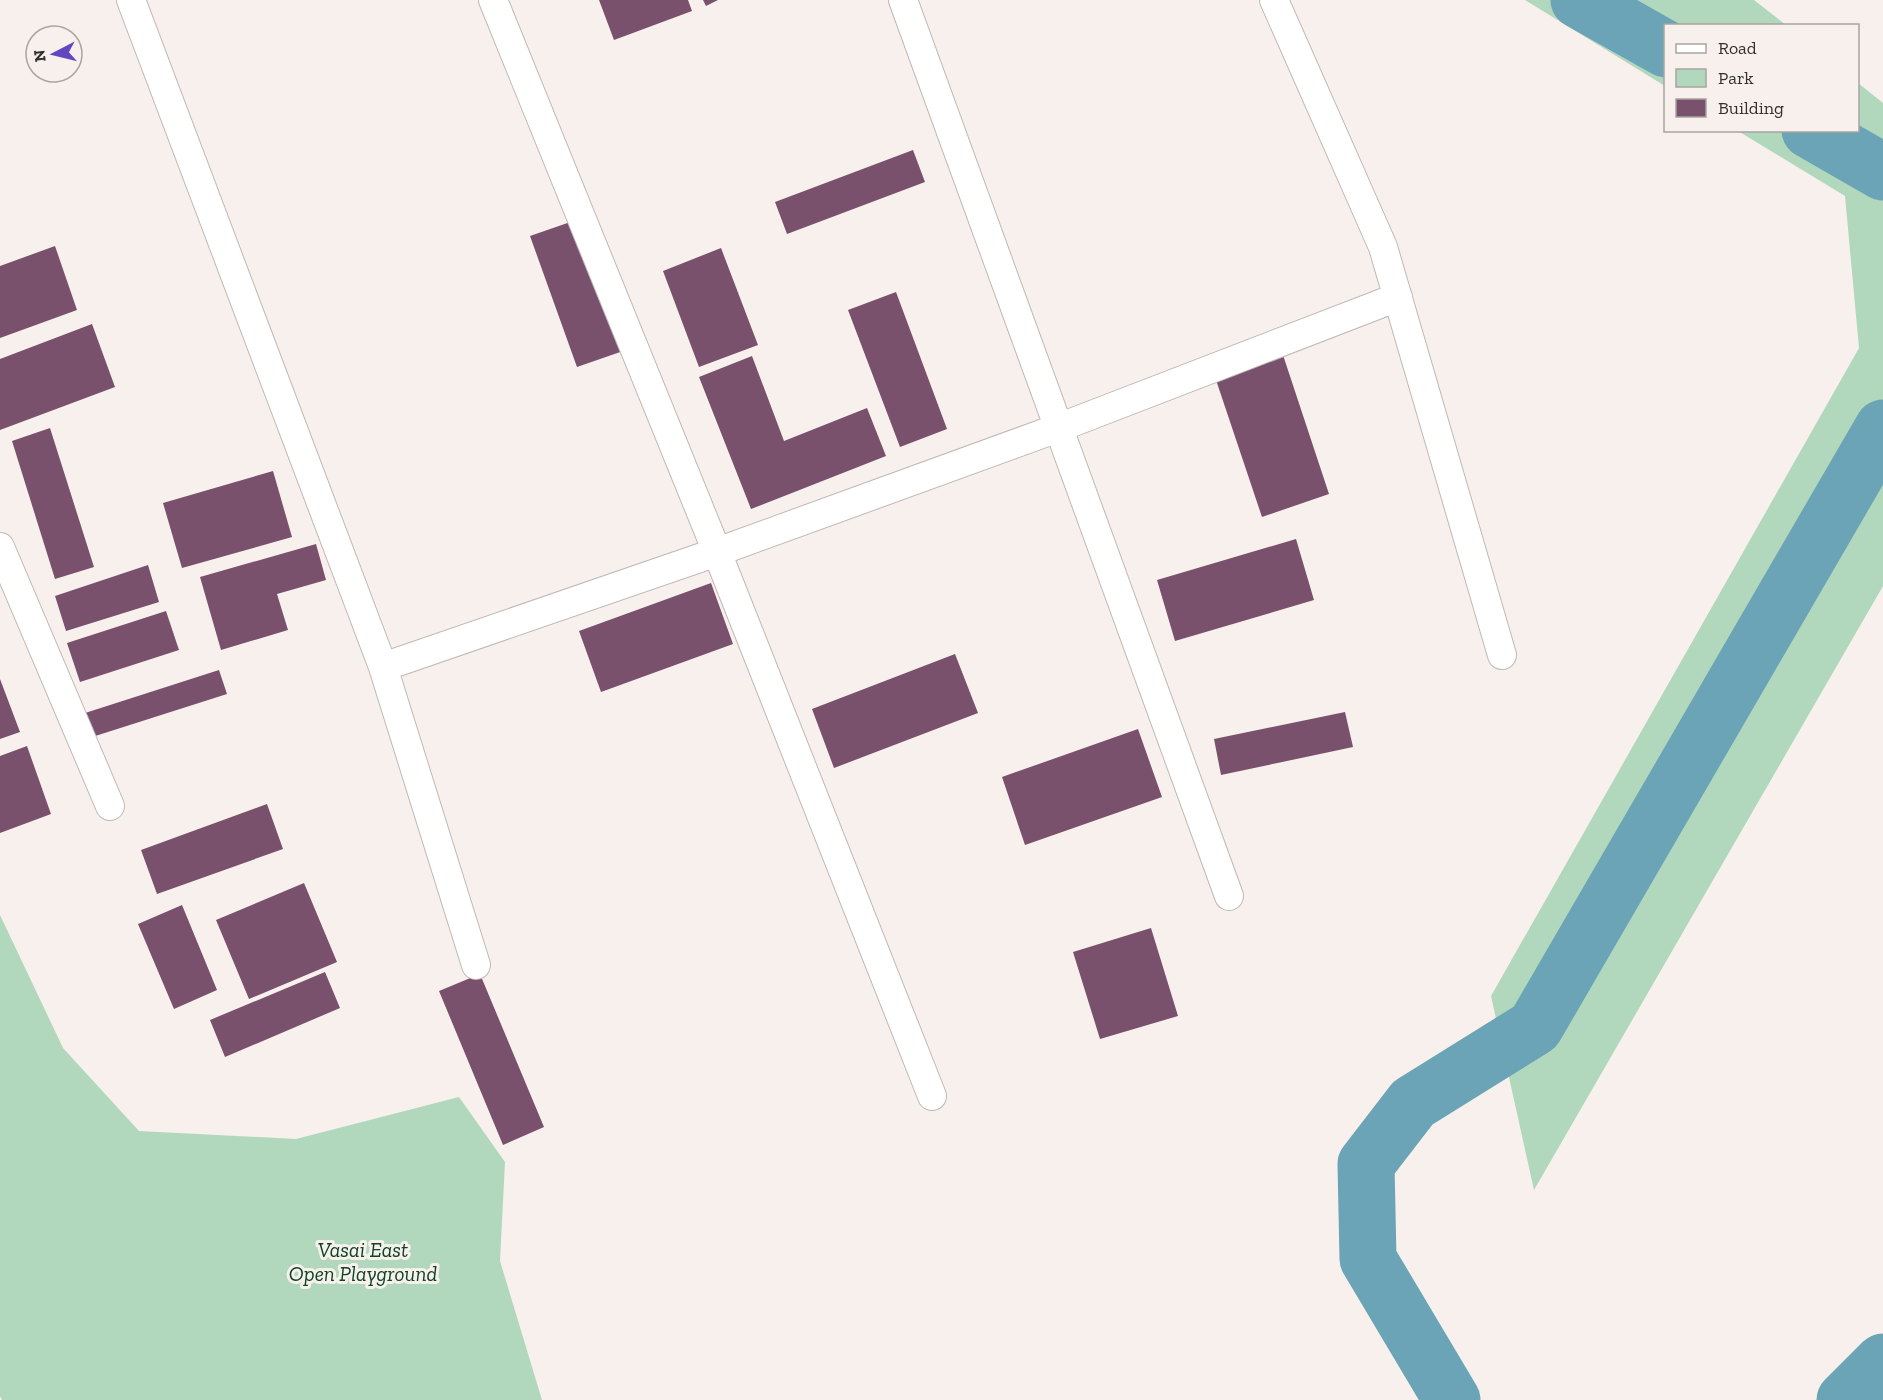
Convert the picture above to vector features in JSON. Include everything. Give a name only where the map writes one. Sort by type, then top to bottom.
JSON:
[{"type":"street","points":[[131,0],[383,667],[476,965]]},
{"type":"street","points":[[493,0],[717,552],[932,1096]]},
{"type":"street","points":[[903,0],[1229,896]]},
{"type":"street","points":[[1274,0],[1383,247],[1502,655]]},
{"type":"street","points":[[383,667],[717,552],[1058,428],[1398,297]]},
{"type":"street","points":[[0,547],[110,806]]},
{"type":"green space","points":[[1525,0],[1754,0],[1785,24],[1664,24],[1664,85]]},
{"type":"green space","points":[[1859,84],[1883,103],[1883,586],[1534,1190],[1491,996],[1859,348],[1845,196],[1740,132],[1859,132]]},
{"type":"green space","name":"Vasai East Open Playground","points":[[0,915],[63,1048],[139,1131],[296,1139],[459,1097],[505,1162],[500,1261],[542,1400],[2,1400],[0,1396]]},
{"type":"building","points":[[599,0],[688,0],[692,11],[614,40]]},
{"type":"building","points":[[703,0],[718,0],[706,6]]},
{"type":"building","points":[[913,150],[925,182],[787,234],[775,202]]},
{"type":"building","points":[[579,219],[626,350],[577,367],[530,236]]},
{"type":"building","points":[[55,246],[77,310],[0,338],[0,266]]},
{"type":"building","points":[[721,248],[758,345],[699,367],[663,271]]},
{"type":"building","points":[[896,292],[947,429],[900,447],[848,310]]},
{"type":"building","points":[[92,324],[115,387],[0,430],[0,359]]},
{"type":"building","points":[[1283,355],[1329,494],[1262,517],[1215,377]]},
{"type":"building","points":[[752,356],[784,441],[867,408],[886,456],[751,509],[699,377]]},
{"type":"building","points":[[50,428],[94,567],[55,579],[12,441]]},
{"type":"building","points":[[273,471],[292,537],[182,568],[163,503]]},
{"type":"building","points":[[1296,539],[1314,600],[1175,641],[1157,580]]},
{"type":"building","points":[[316,544],[326,580],[277,594],[288,630],[221,650],[200,577]]},
{"type":"building","points":[[148,565],[159,602],[66,631],[55,596]]},
{"type":"building","points":[[711,583],[733,644],[601,692],[579,631]]},
{"type":"building","points":[[166,611],[179,650],[80,682],[67,643]]},
{"type":"building","points":[[955,654],[978,713],[834,768],[812,709]]},
{"type":"building","points":[[219,670],[227,694],[89,738],[82,714]]},
{"type":"building","points":[[0,679],[20,732],[0,739]]},
{"type":"building","points":[[1345,712],[1353,747],[1221,775],[1214,739]]},
{"type":"building","points":[[1138,729],[1162,797],[1025,845],[1002,777]]},
{"type":"building","points":[[27,746],[51,814],[0,833],[0,756]]},
{"type":"building","points":[[267,804],[283,849],[157,894],[141,850]]},
{"type":"building","points":[[304,883],[337,962],[249,999],[216,920]]},
{"type":"building","points":[[182,905],[217,990],[174,1009],[138,924]]},
{"type":"building","points":[[1151,928],[1178,1016],[1100,1039],[1073,952]]},
{"type":"building","points":[[325,972],[340,1008],[225,1057],[210,1020]]},
{"type":"building","points":[[480,974],[544,1127],[503,1145],[439,991]]},
{"type":"waterway","points":[[1579,0],[1664,48]]},
{"type":"waterway","points":[[1813,132],[1883,172]]},
{"type":"waterway","points":[[1452,1400],[1368,1259],[1366,1164],[1413,1103],[1535,1027],[1883,428]]},
{"type":"waterway","points":[[1845,1400],[1883,1362]]}]
